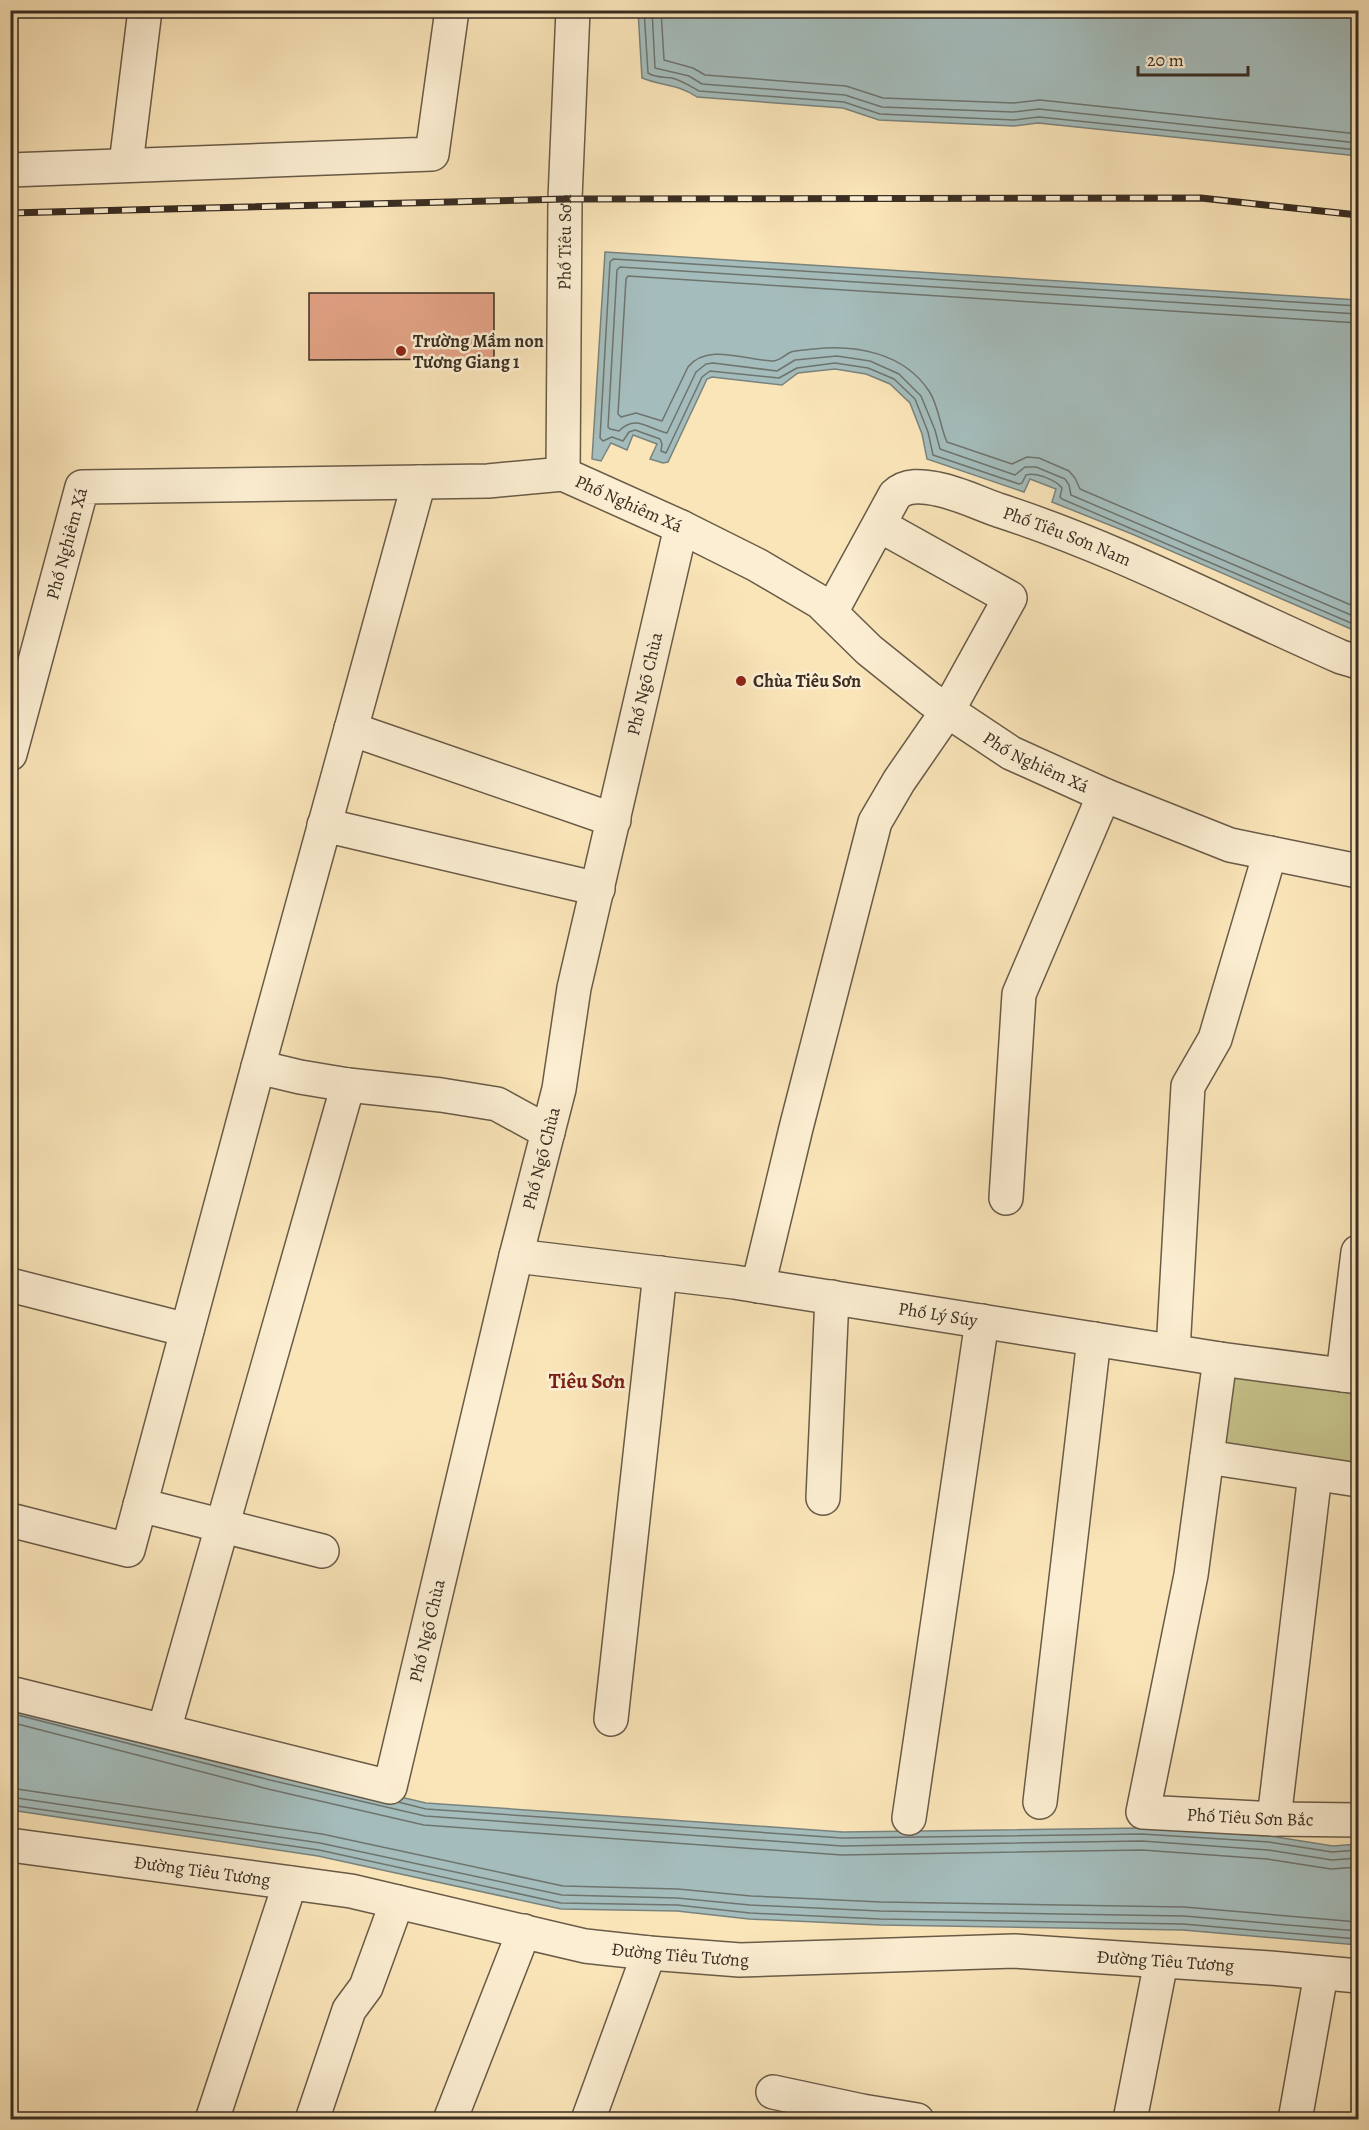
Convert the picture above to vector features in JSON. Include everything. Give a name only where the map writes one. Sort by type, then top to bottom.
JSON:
[{"type":"street","points":[[126,164],[145,10]]},
{"type":"street","points":[[10,170],[432,154],[452,10]]},
{"type":"street","name":"Phố Tiêu Sơn","points":[[563,474],[565,199],[573,10]]},
{"type":"street","name":"Phố Nghiêm Xá","points":[[10,754],[82,488],[488,481],[563,474],[681,527],[757,565],[820,602],[869,650],[930,699],[1011,753],[1104,795],[1230,845],[1359,870]]},
{"type":"street","points":[[10,1520],[128,1550],[419,482]]},
{"type":"street","name":"Phố Tiêu Sơn Nam","points":[[831,612],[895,495],[907,487],[945,490],[1091,544],[1341,657],[1359,662]]},
{"type":"street","points":[[758,1286],[875,822],[899,781],[948,710],[1010,598],[879,525]]},
{"type":"street","name":"Phố Ngõ Chùa","points":[[164,1730],[390,1787],[516,1256],[559,1089],[574,988],[681,527]]},
{"type":"street","points":[[351,729],[614,820]]},
{"type":"street","points":[[1006,1198],[1019,994],[1104,795]]},
{"type":"street","points":[[324,825],[598,889]]},
{"type":"street","points":[[1173,1352],[1188,1086],[1215,1039],[1270,854]]},
{"type":"street","points":[[258,1067],[348,1085],[441,1095],[497,1104],[548,1132]]},
{"type":"street","points":[[10,1693],[164,1730],[348,1085]]},
{"type":"street","points":[[1351,1376],[1359,1252]]},
{"type":"street","name":"Phố Lý Súy","points":[[516,1256],[758,1286],[1173,1352],[1351,1376]]},
{"type":"street","points":[[611,1719],[660,1273]]},
{"type":"street","points":[[10,1286],[187,1330]]},
{"type":"street","points":[[823,1498],[832,1298]]},
{"type":"street","points":[[909,1818],[982,1321]]},
{"type":"street","points":[[1040,1802],[1094,1339]]},
{"type":"street","points":[[1220,1359],[1207,1457],[1359,1480]]},
{"type":"street","name":"Phố Tiêu Sơn Bắc","points":[[1207,1457],[1191,1575],[1143,1812],[1274,1819],[1359,1820]]},
{"type":"street","points":[[1274,1819],[1315,1474]]},
{"type":"street","points":[[140,1505],[322,1551]]},
{"type":"street","name":"Đường Tiêu Tương","points":[[10,1845],[351,1891],[585,1946],[649,1953],[740,1960],[1014,1952],[1270,1968],[1359,1976]]},
{"type":"street","points":[[212,2120],[290,1883]]},
{"type":"street","points":[[312,2120],[349,2010],[366,1988],[397,1902]]},
{"type":"street","points":[[450,2120],[524,1931]]},
{"type":"street","points":[[588,2120],[649,1953]]},
{"type":"street","points":[[1130,2120],[1161,1962]]},
{"type":"street","points":[[1295,2120],[1322,1974]]},
{"type":"street","points":[[773,2092],[917,2120]]},
{"type":"shaded area","points":[[1229,1369],[1358,1388],[1358,1473],[1214,1450]]},
{"type":"water","points":[[638,11],[1358,11],[1358,156],[1038,123],[1014,126],[879,120],[843,108],[697,97],[677,87],[642,78]]},
{"type":"water","points":[[605,252],[1358,300],[1358,632],[1132,534],[1052,502],[1056,489],[1030,479],[1024,492],[927,459],[922,434],[910,403],[890,384],[866,374],[835,369],[798,373],[782,385],[712,377],[707,379],[668,462],[663,463],[650,459],[657,444],[633,435],[627,450],[611,443],[601,461],[592,459]]},
{"type":"water","points":[[10,1699],[273,1767],[426,1803],[843,1832],[1142,1828],[1270,1836],[1333,1846],[1358,1844],[1358,1945],[1183,1930],[880,1925],[749,1919],[677,1911],[561,1909],[318,1856],[11,1810]]},
{"type":"building","points":[[309,293],[494,293],[494,359],[309,360]]},
{"type":"railway","points":[[10,213],[565,199],[1201,198],[1358,215]]},
{"type":"place","name":"Trường Mầm non Tương Giang 1","points":[[401,351]]},
{"type":"place","name":"Chùa Tiêu Sơn","points":[[741,681]]},
{"type":"district","name":"Tiêu Sơn","points":[[587,1381]]}]
